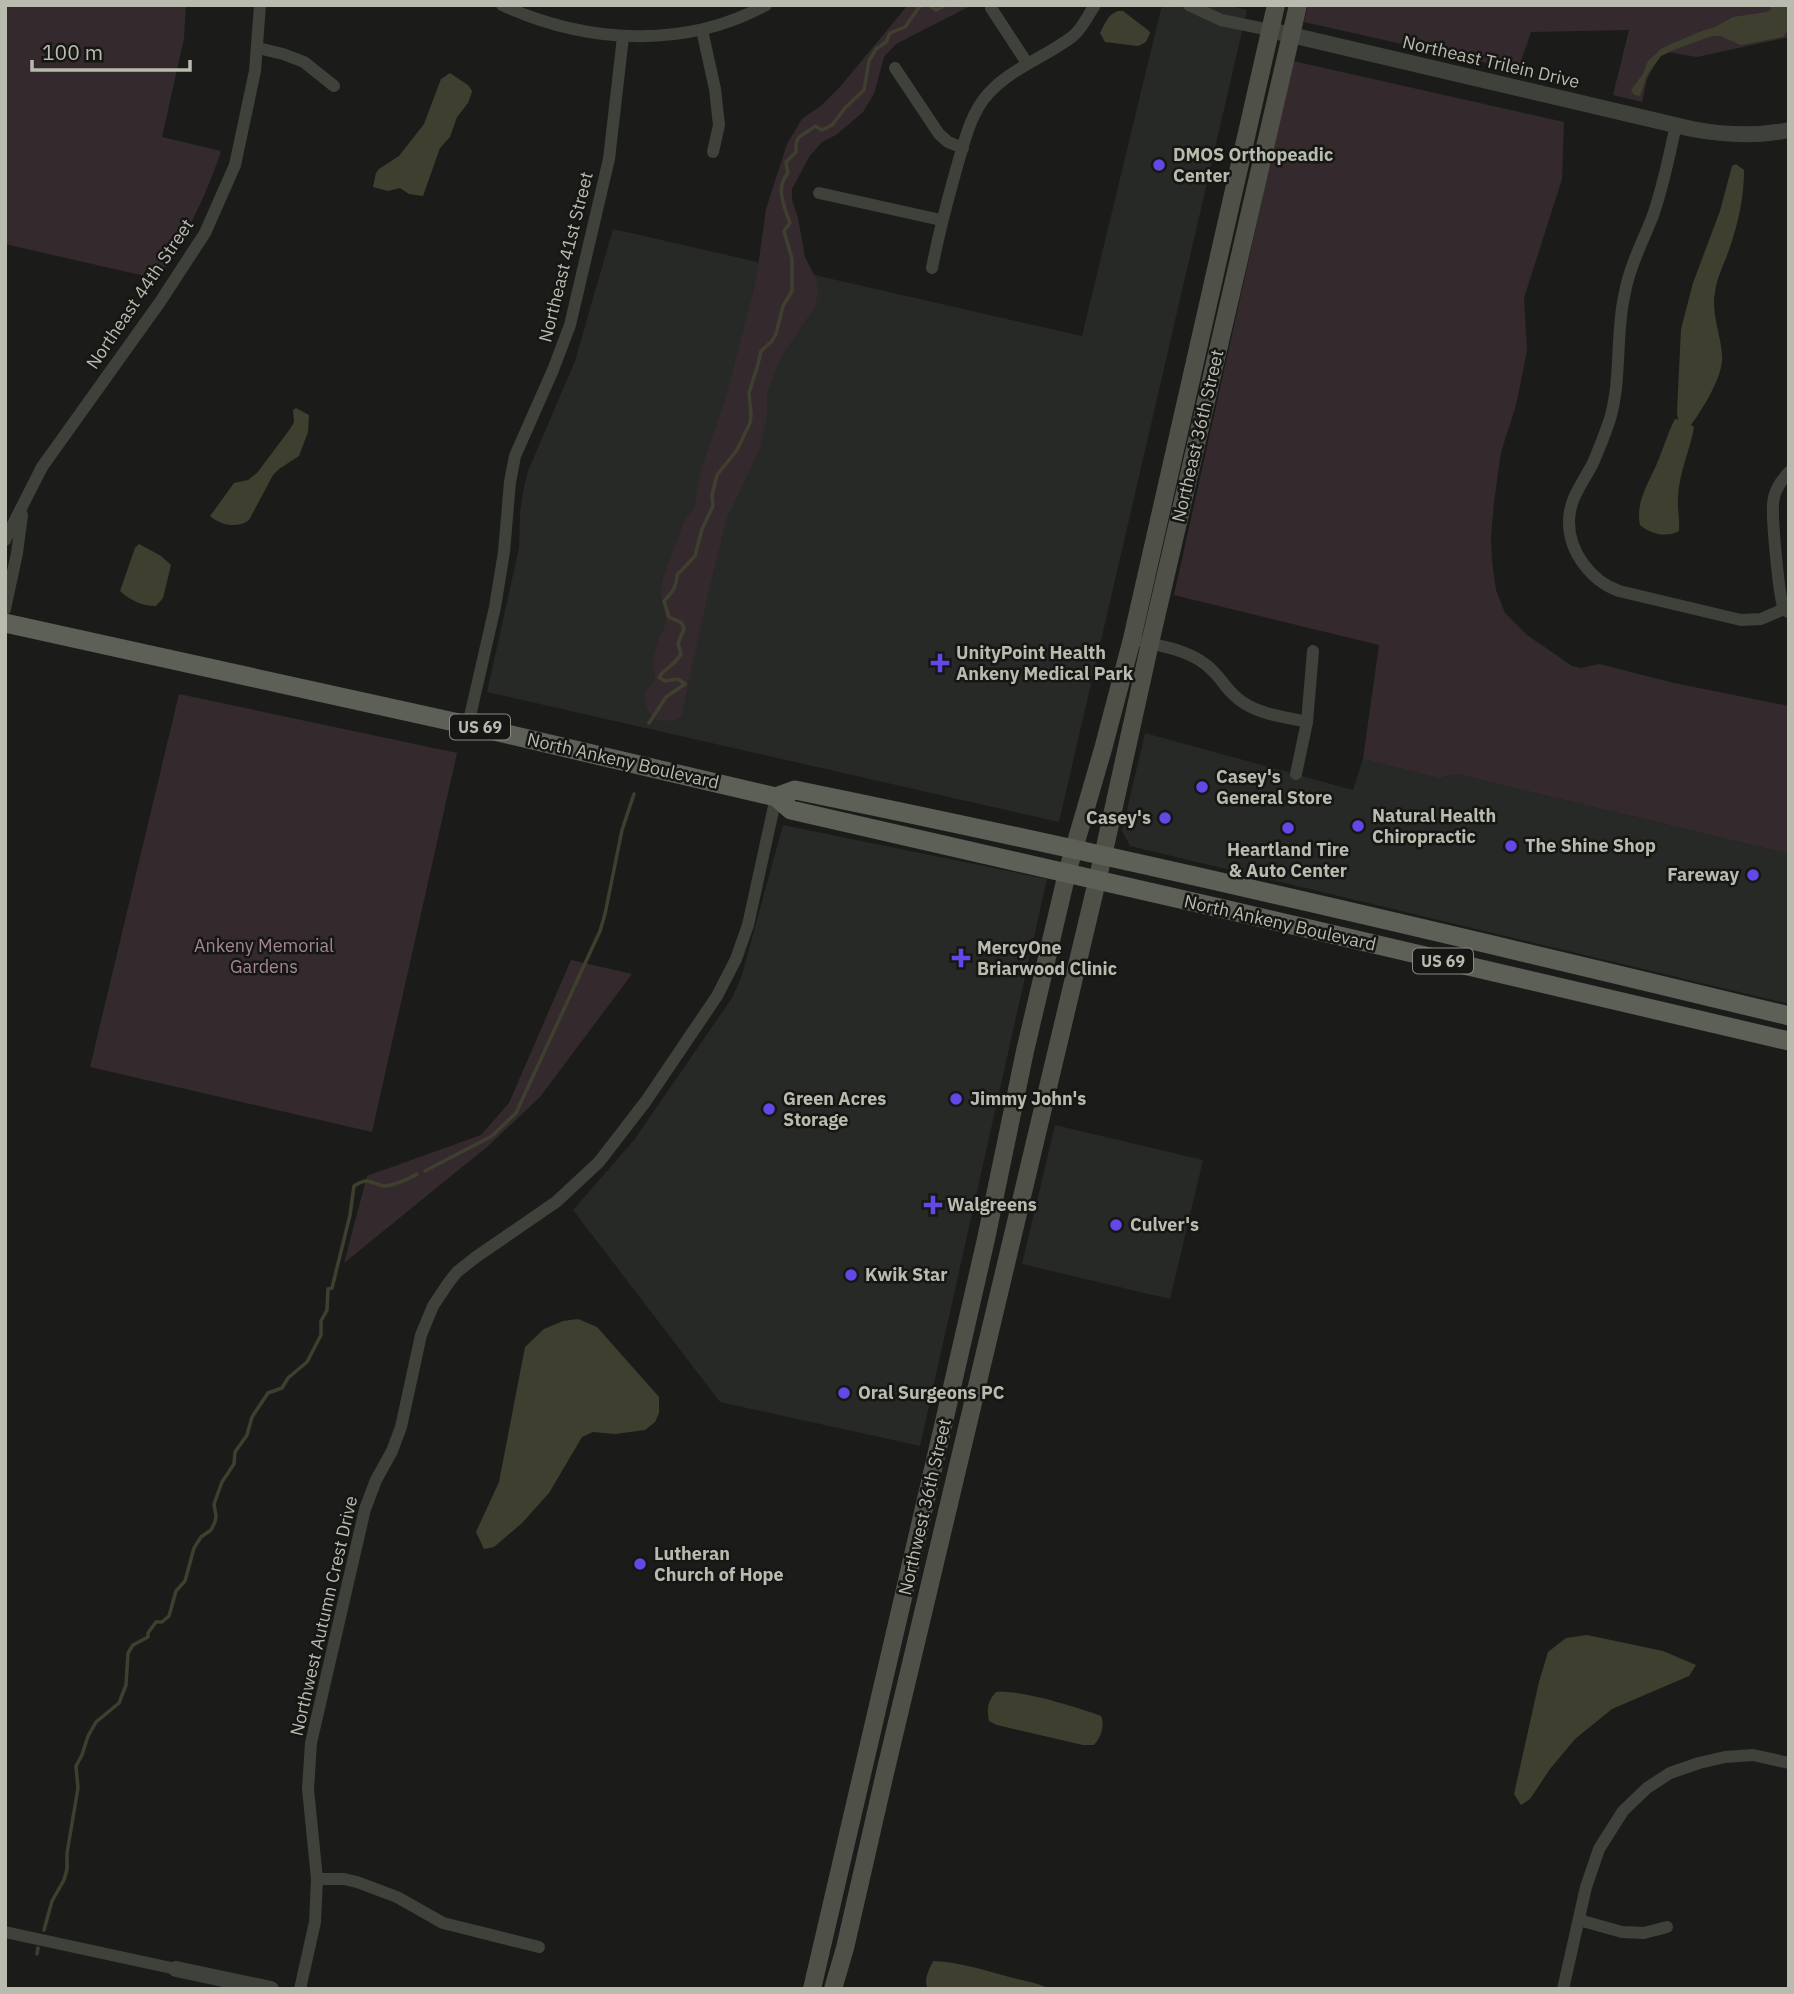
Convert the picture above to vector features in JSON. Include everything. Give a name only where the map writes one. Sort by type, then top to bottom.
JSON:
[{"type":"main road","name":"Northeast 36th Street","points":[[1071,861],[1132,639],[1276,5]]},
{"type":"main road","name":"Northeast 36th Street","points":[[1100,868],[1298,5]]},
{"type":"main road","name":"North Ankeny Boulevard","points":[[5,623],[468,725],[776,797],[791,810],[1071,861],[1789,1041]]},
{"type":"main road","name":"Northwest 36th Street","points":[[812,1989],[1071,861]]},
{"type":"main road","name":"North Ankeny Boulevard","points":[[1100,868],[1473,941],[1789,1016]]},
{"type":"main road","name":"Northwest 36th Street","points":[[833,1989],[845,1948],[884,1773],[1100,868]]},
{"type":"street","name":"Northeast 44th Street","points":[[5,540],[42,467],[154,311],[205,233],[235,165],[255,71],[260,5]]},
{"type":"street","points":[[502,5],[550,24],[623,37],[667,36],[702,30],[766,5]]},
{"type":"street","points":[[932,268],[941,220],[970,124],[979,106],[988,93],[1027,63],[1076,34],[1095,5]]},
{"type":"street","name":"Northeast Trilein Drive","points":[[1189,5],[1221,20],[1676,125],[1741,135],[1789,130]]},
{"type":"street","points":[[991,8],[1027,63]]},
{"type":"street","points":[[702,30],[715,89],[719,125],[713,152]]},
{"type":"street","name":"Northeast 41st Street","points":[[468,725],[497,593],[514,456],[570,325],[609,159],[623,37]]},
{"type":"street","points":[[258,48],[304,62],[334,86]]},
{"type":"street","points":[[895,68],[939,134],[948,142],[963,148]]},
{"type":"street","points":[[1676,125],[1660,195],[1627,282],[1620,320],[1613,407],[1592,465],[1572,502],[1569,524],[1571,538],[1581,560],[1594,576],[1609,587],[1741,621],[1761,619],[1786,611],[1779,584],[1772,507],[1780,481],[1789,472]]},
{"type":"street","points":[[820,192],[941,220]]},
{"type":"street","name":"Northeast 44th Street","points":[[5,608],[24,504]]},
{"type":"street","points":[[1132,639],[1191,655],[1214,672],[1231,694],[1249,706],[1307,722]]},
{"type":"street","points":[[1296,774],[1307,722],[1313,651]]},
{"type":"street","name":"Northwest Autumn Crest Drive","points":[[300,1989],[314,1922],[317,1879],[308,1789],[312,1743],[365,1509],[401,1427],[421,1335],[433,1306],[457,1272],[556,1202],[599,1162],[646,1101],[710,1006],[736,959],[748,925],[776,797]]},
{"type":"street","points":[[1563,1989],[1586,1887],[1599,1849],[1623,1811],[1647,1788],[1670,1773],[1725,1757],[1753,1755],[1789,1763]]},
{"type":"street","points":[[317,1879],[357,1882],[397,1897],[443,1923],[539,1947]]},
{"type":"street","points":[[1579,1920],[1622,1931],[1644,1933],[1667,1927]]},
{"type":"street","points":[[5,1932],[271,1989]]},
{"type":"shaded area","points":[[1162,5],[1228,5],[1247,10],[1059,822],[487,692],[519,548],[520,513],[528,471],[575,361],[613,229],[1082,336]]},
{"type":"shaded area","points":[[1769,5],[1789,5],[1789,28],[1783,37],[1741,45],[1720,36],[1712,36],[1676,49],[1661,56],[1647,75],[1640,96],[1634,95],[1631,90],[1643,74],[1648,61],[1662,48],[1733,17],[1767,12],[1771,9]]},
{"type":"shaded area","points":[[1123,11],[1149,31],[1146,42],[1138,46],[1105,42],[1100,33],[1109,17]]},
{"type":"shaded area","points":[[450,73],[468,85],[472,91],[468,103],[457,117],[450,137],[440,148],[423,196],[409,194],[400,188],[388,191],[373,187],[379,169],[399,156],[424,124],[441,79]]},
{"type":"shaded area","points":[[1736,164],[1744,170],[1742,201],[1738,221],[1717,281],[1714,300],[1722,364],[1711,392],[1691,425],[1694,427],[1679,488],[1679,531],[1659,534],[1640,525],[1640,508],[1644,491],[1670,429],[1675,419],[1678,420],[1681,329],[1693,283],[1720,211],[1732,166]]},
{"type":"shaded area","points":[[296,408],[309,415],[308,432],[299,456],[273,475],[249,520],[229,525],[210,516],[234,483],[248,480],[257,473],[290,429],[294,422],[293,410]]},
{"type":"shaded area","points":[[139,544],[171,565],[163,598],[156,606],[136,602],[120,591],[135,548]]},
{"type":"shaded area","points":[[1145,733],[1353,790],[1363,759],[1439,778],[1457,774],[1789,854],[1789,1004],[1130,846],[1122,831]]},
{"type":"shaded area","points":[[783,825],[1047,879],[920,1446],[720,1402],[573,1210],[634,1140],[732,998],[741,978]]},
{"type":"shaded area","points":[[1055,1125],[1203,1160],[1170,1299],[1022,1264]]},
{"type":"shaded area","points":[[578,1319],[597,1327],[659,1397],[659,1413],[655,1422],[645,1430],[615,1434],[593,1432],[582,1437],[549,1493],[522,1523],[494,1547],[484,1549],[476,1532],[499,1482],[525,1347],[544,1329],[563,1321]]},
{"type":"shaded area","points":[[1587,1635],[1663,1651],[1696,1665],[1689,1676],[1612,1709],[1575,1739],[1530,1799],[1521,1805],[1514,1794],[1548,1652],[1566,1638]]},
{"type":"shaded area","points":[[996,1692],[1034,1696],[1101,1716],[1103,1724],[1100,1735],[1094,1745],[1083,1745],[997,1725],[989,1721],[988,1713],[989,1702]]},
{"type":"shaded area","points":[[933,1961],[973,1967],[1050,1989],[928,1989],[926,1979]]},
{"type":"green space","points":[[5,5],[186,5],[184,38],[162,137],[221,151],[194,217],[158,279],[5,244]]},
{"type":"green space","points":[[908,5],[972,5],[896,44],[884,57],[874,94],[863,112],[836,135],[822,142],[809,157],[792,189],[805,257],[816,279],[818,295],[814,308],[779,360],[767,395],[767,418],[759,451],[727,518],[681,717],[673,721],[655,720],[647,709],[644,692],[655,680],[653,660],[666,620],[661,595],[662,581],[685,519],[695,507],[703,464],[726,397],[756,281],[766,209],[787,144],[802,119],[822,105],[839,88]]},
{"type":"green space","points":[[1308,5],[1789,5],[1789,37],[1697,57],[1662,51],[1647,79],[1642,102],[1613,95],[1629,30],[1531,32],[1518,70],[1304,22]]},
{"type":"green space","points":[[1293,61],[1564,122],[1562,179],[1524,298],[1527,351],[1516,405],[1501,452],[1491,537],[1496,590],[1505,613],[1527,635],[1572,666],[1581,668],[1599,664],[1674,683],[1789,706],[1789,854],[1457,774],[1439,778],[1363,759],[1379,645],[1174,595]]},
{"type":"green space","name":"Ankeny Memorial Gardens","points":[[179,694],[457,753],[372,1132],[90,1067]]},
{"type":"green space","points":[[571,960],[632,974],[540,1097],[488,1146],[344,1263],[367,1176],[481,1135],[509,1103]]},
{"type":"waterway","points":[[649,723],[666,697],[685,684],[678,679],[665,681],[659,677],[681,654],[678,643],[684,629],[682,623],[669,617],[664,601],[674,589],[677,575],[695,556],[702,529],[713,506],[712,495],[717,475],[737,450],[750,423],[749,393],[761,351],[776,334],[783,306],[792,291],[792,259],[784,231],[790,223],[781,191],[788,173],[786,162],[796,152],[798,138],[815,126],[822,130],[832,125],[864,90],[869,61],[876,49],[886,42],[890,33],[905,27],[923,5]]},
{"type":"waterway","points":[[929,5],[936,10],[946,5]]},
{"type":"waterway","points":[[425,1171],[492,1136],[516,1113],[600,931],[622,830],[634,794]]},
{"type":"waterway","points":[[44,1930],[52,1901],[67,1869],[67,1853],[78,1788],[76,1766],[88,1736],[96,1722],[119,1703],[126,1685],[128,1653],[133,1645],[148,1637],[156,1622],[162,1622],[169,1616],[176,1591],[185,1581],[194,1548],[215,1522],[214,1504],[222,1482],[234,1464],[235,1452],[247,1435],[252,1417],[268,1393],[282,1388],[288,1378],[307,1362],[321,1335],[321,1321],[327,1310],[328,1289],[332,1288],[350,1215],[354,1186],[366,1181],[386,1186],[417,1174]]},
{"type":"waterway","points":[[37,1954],[38,1948]]},
{"type":"place","name":"DMOS Orthopeadic Center","points":[[1159,165]]},
{"type":"place","name":"UnityPoint Health Ankeny Medical Park","points":[[940,663]]},
{"type":"place","name":"Casey's General Store","points":[[1202,787]]},
{"type":"place","name":"Casey's","points":[[1165,818]]},
{"type":"place","name":"Natural Health Chiropractic","points":[[1358,826]]},
{"type":"place","name":"Heartland Tire & Auto Center","points":[[1288,828]]},
{"type":"place","name":"The Shine Shop","points":[[1511,846]]},
{"type":"place","name":"Fareway","points":[[1753,875]]},
{"type":"place","name":"MercyOne Briarwood Clinic","points":[[961,958]]},
{"type":"place","name":"Jimmy John's","points":[[956,1099]]},
{"type":"place","name":"Green Acres Storage","points":[[769,1109]]},
{"type":"place","name":"Walgreens","points":[[933,1205]]},
{"type":"place","name":"Culver's","points":[[1116,1225]]},
{"type":"place","name":"Kwik Star","points":[[851,1275]]},
{"type":"place","name":"Oral Surgeons PC","points":[[844,1393]]},
{"type":"place","name":"Lutheran Church of Hope","points":[[640,1564]]}]
